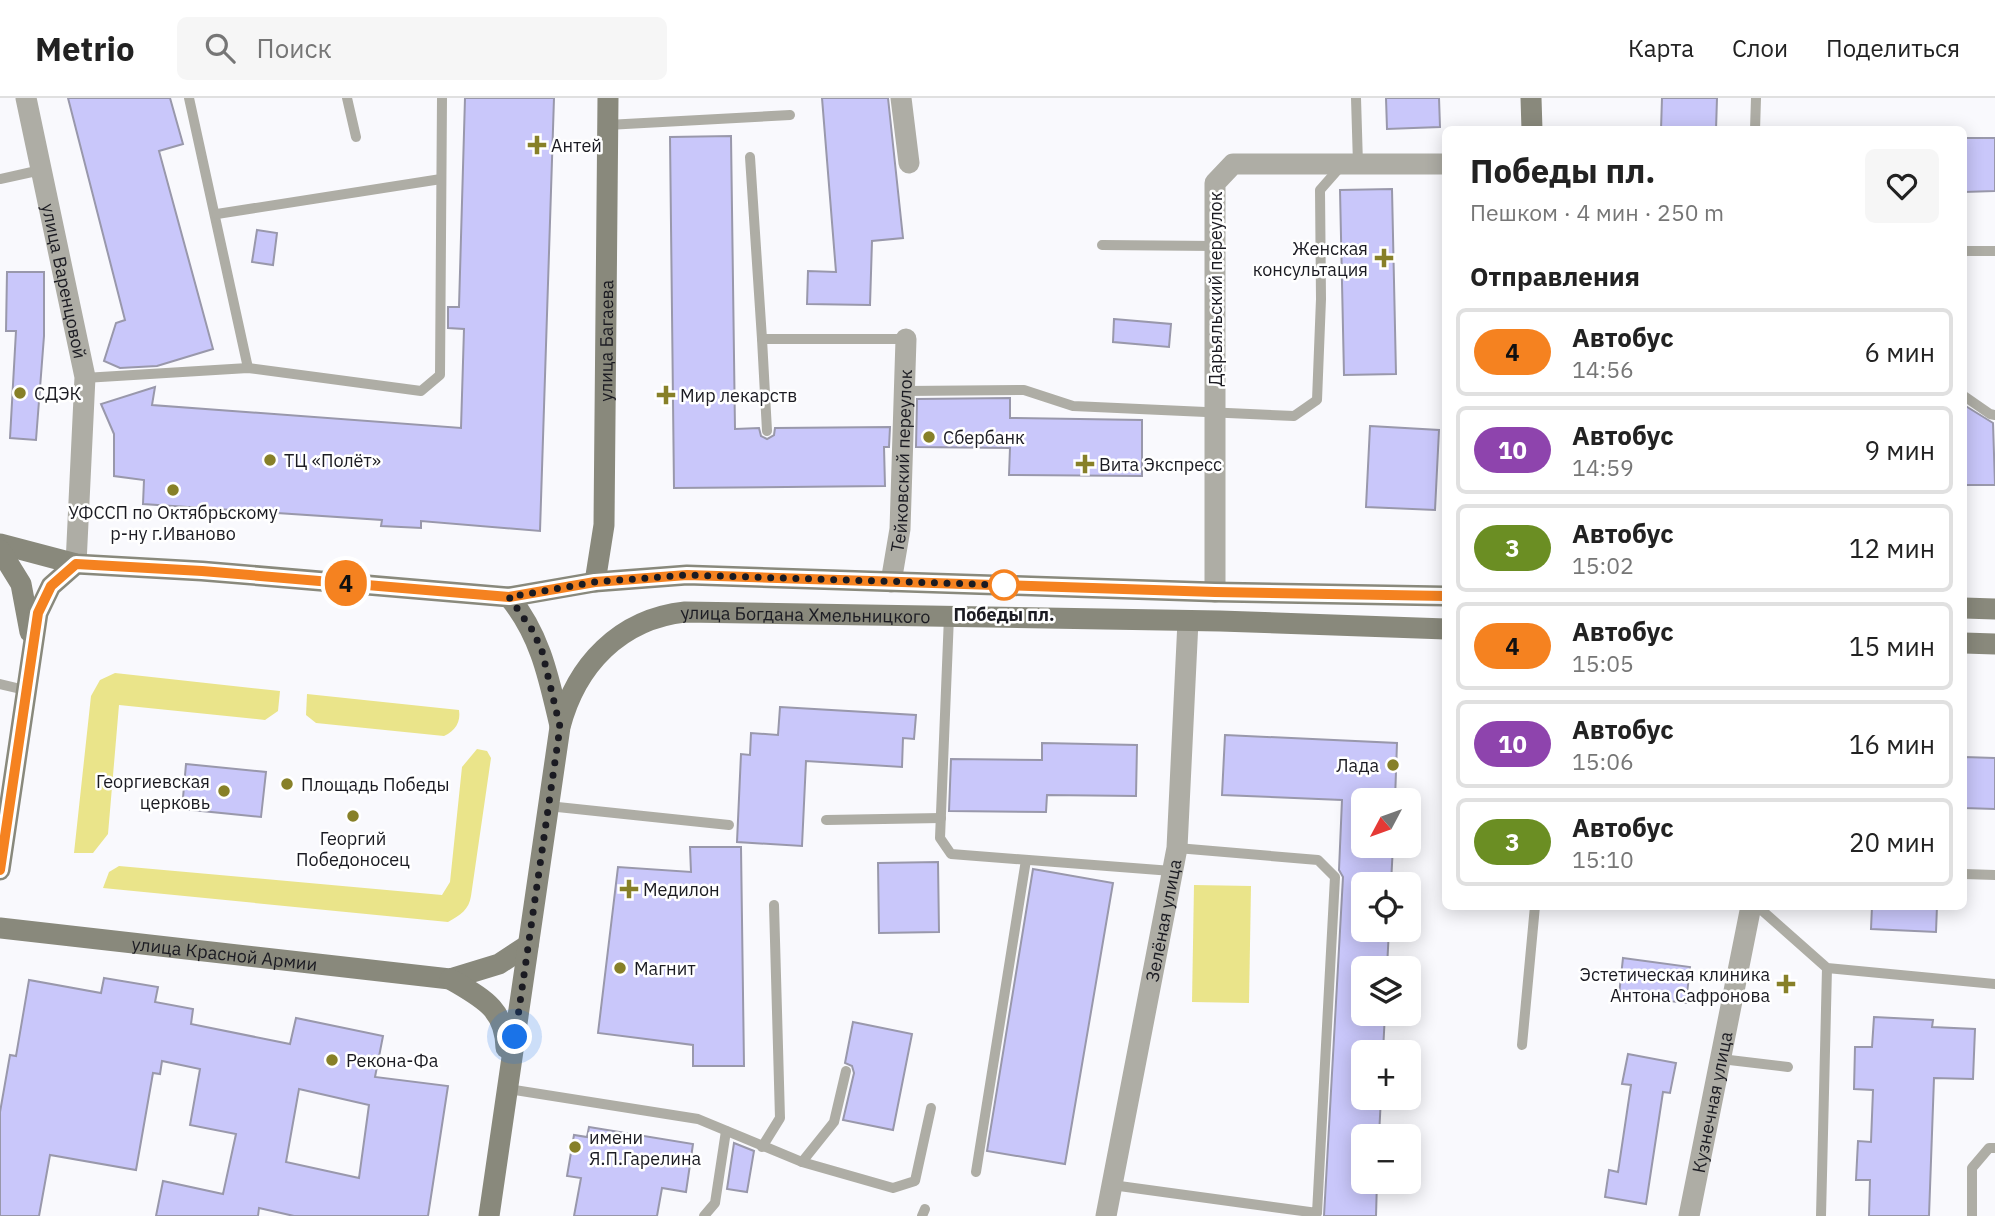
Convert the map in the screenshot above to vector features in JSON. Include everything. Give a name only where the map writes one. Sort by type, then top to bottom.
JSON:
[{"type":"main road","name":"улица Багаева","points":[[595,582],[604,525],[608,98]]},
{"type":"main road","points":[[1531,98],[1532,126]]},
{"type":"main road","name":"улица Богдана Хмельницкого","points":[[0,544],[76,564],[202,571],[509,597],[595,582],[687,575],[1215,592],[1442,596]]},
{"type":"main road","points":[[0,550],[21,584],[32,641]]},
{"type":"main road","points":[[0,870],[38,613],[51,586],[76,564]]},
{"type":"main road","points":[[489,1216],[560,727],[542,651],[533,631],[509,597]]},
{"type":"main road","points":[[1967,608],[1995,609]]},
{"type":"main road","name":"улица Богдана Хмельницкого","points":[[560,727],[573,687],[614,638],[633,626],[654,618],[685,612],[1188,621],[1442,629]]},
{"type":"main road","points":[[1967,643],[1995,644]]},
{"type":"main road","name":"улица Красной Армии","points":[[0,928],[450,979],[499,964],[528,945]]},
{"type":"main road","name":"улица Красной Армии","points":[[450,979],[488,1001],[506,1027],[508,1089]]},
{"type":"street","name":"улица Варенцовой","points":[[26,98],[83,378],[76,564]]},
{"type":"street","points":[[901,98],[909,163]]},
{"type":"street","name":"Дарьяльский переулок","points":[[1215,592],[1215,183],[1233,164],[1442,164]]},
{"type":"street","name":"Тейковский переулок","points":[[891,582],[900,529],[906,339]]},
{"type":"street","name":"Зелёная улица","points":[[1106,1216],[1177,848],[1188,621]]},
{"type":"street","name":"Кузнечная улица","points":[[1689,1216],[1750,910]]},
{"type":"lane","points":[[190,98],[248,368]]},
{"type":"lane","points":[[347,98],[356,137]]},
{"type":"lane","points":[[83,378],[248,368],[421,391],[440,375],[442,98]]},
{"type":"lane","points":[[906,391],[1024,390],[1073,406],[1294,416],[1317,400],[1321,299],[1320,190],[1350,164],[1356,98]]},
{"type":"lane","points":[[1755,126],[1756,98]]},
{"type":"lane","points":[[607,125],[790,115]]},
{"type":"lane","points":[[750,157],[767,431]]},
{"type":"lane","points":[[0,179],[41,170]]},
{"type":"lane","points":[[217,214],[442,179]]},
{"type":"lane","points":[[1102,245],[1215,246]]},
{"type":"lane","points":[[1967,251],[1995,251]]},
{"type":"lane","points":[[762,339],[906,339]]},
{"type":"lane","points":[[1967,398],[1995,415]]},
{"type":"lane","points":[[949,616],[940,838],[951,854],[1172,871]]},
{"type":"lane","points":[[0,684],[25,690]]},
{"type":"lane","points":[[548,806],[730,825]]},
{"type":"lane","points":[[826,820],[941,818]]},
{"type":"lane","points":[[1112,1185],[1317,1213],[1335,877],[1318,860],[1177,848]]},
{"type":"lane","points":[[976,1172],[1026,860]]},
{"type":"lane","points":[[1967,874],[1995,875]]},
{"type":"lane","points":[[762,1147],[780,1118],[774,905]]},
{"type":"lane","points":[[1522,1045],[1535,910]]},
{"type":"lane","points":[[1762,910],[1827,968],[1995,984]]},
{"type":"lane","points":[[1821,1216],[1827,968]]},
{"type":"lane","points":[[1721,1059],[1788,1068]]},
{"type":"lane","points":[[802,1162],[834,1122],[846,1071]]},
{"type":"lane","points":[[508,1089],[698,1119],[802,1162],[893,1188],[915,1181],[931,1108]]},
{"type":"lane","points":[[704,1216],[715,1203],[726,1131]]},
{"type":"lane","points":[[1972,1216],[1972,1168],[1989,1148],[1995,1148]]},
{"type":"shaded area","points":[[115,673],[280,691],[278,711],[265,720],[119,705],[108,834],[93,853],[74,853],[91,696],[100,680]]},
{"type":"shaded area","points":[[307,694],[459,710],[459,718],[454,729],[444,736],[316,723],[306,715]]},
{"type":"shaded area","points":[[477,749],[487,751],[491,758],[471,896],[466,909],[448,922],[103,888],[109,872],[119,866],[442,895],[450,882],[462,767]]},
{"type":"shaded area","points":[[1194,885],[1251,886],[1249,1003],[1192,1002]]},
{"type":"building","points":[[68,98],[170,98],[183,144],[159,151],[213,349],[157,366],[120,368],[104,361],[116,323],[125,320]]},
{"type":"building","points":[[465,98],[554,98],[540,531],[421,521],[421,528],[381,526],[382,520],[143,504],[144,480],[114,476],[114,434],[101,404],[155,387],[152,405],[461,428],[464,329],[448,328],[448,307],[459,307]]},
{"type":"building","points":[[822,98],[888,98],[903,238],[872,241],[870,305],[807,304],[808,271],[836,272]]},
{"type":"building","points":[[1386,98],[1439,98],[1440,127],[1387,129]]},
{"type":"building","points":[[1662,98],[1717,98],[1716,126],[1661,126]]},
{"type":"building","points":[[731,136],[735,429],[759,428],[761,436],[767,439],[774,435],[775,428],[890,427],[889,447],[884,447],[885,486],[674,488],[670,137]]},
{"type":"building","points":[[1967,138],[1995,138],[1995,191],[1967,192]]},
{"type":"building","points":[[1392,189],[1396,374],[1344,375],[1340,190]]},
{"type":"building","points":[[257,230],[277,233],[273,265],[252,262]]},
{"type":"building","points":[[7,272],[44,272],[44,336],[36,440],[10,438],[16,331],[6,331]]},
{"type":"building","points":[[1114,319],[1171,324],[1169,347],[1113,342]]},
{"type":"building","points":[[1010,398],[1010,418],[1142,420],[1142,476],[1009,475],[1010,448],[916,447],[917,399]]},
{"type":"building","points":[[1967,407],[1993,423],[1995,485],[1967,485]]},
{"type":"building","points":[[1370,426],[1439,430],[1435,510],[1366,507]]},
{"type":"building","points":[[780,707],[916,715],[914,739],[903,738],[902,767],[806,761],[802,846],[737,842],[741,754],[750,755],[751,733],[778,735]]},
{"type":"building","points":[[1225,735],[1397,743],[1395,788],[1351,788],[1351,858],[1392,858],[1392,872],[1351,872],[1351,942],[1388,942],[1388,956],[1351,956],[1351,1026],[1384,1026],[1384,1040],[1351,1040],[1351,1110],[1380,1110],[1380,1124],[1351,1124],[1351,1194],[1377,1194],[1376,1216],[1324,1216],[1343,877],[1339,870],[1342,800],[1222,795]]},
{"type":"building","points":[[1042,743],[1137,745],[1136,796],[1047,795],[1046,812],[949,811],[951,759],[1042,760]]},
{"type":"building","points":[[1967,757],[1995,758],[1995,809],[1967,808]]},
{"type":"building","name":"Георгиевская церковь","points":[[186,764],[266,772],[261,817],[182,809]]},
{"type":"building","points":[[690,847],[741,847],[744,1066],[693,1066],[693,1045],[598,1033],[618,867],[691,872]]},
{"type":"building","points":[[938,862],[939,932],[879,933],[878,863]]},
{"type":"building","points":[[1033,869],[1113,883],[1065,1164],[987,1151]]},
{"type":"building","points":[[1872,910],[1937,910],[1936,932],[1871,929]]},
{"type":"building","points":[[1623,958],[1690,967],[1686,1003],[1619,995]]},
{"type":"building","points":[[104,978],[158,987],[155,1002],[193,1009],[191,1024],[290,1044],[296,1018],[383,1036],[375,1077],[448,1086],[428,1216],[294,1216],[259,1208],[258,1216],[156,1216],[163,1181],[223,1194],[236,1134],[190,1125],[200,1069],[162,1061],[160,1074],[153,1073],[136,1170],[50,1155],[39,1216],[0,1216],[0,1112],[10,1055],[16,1056],[29,980],[101,993]],"holes":[[[299,1089],[369,1105],[359,1178],[286,1162]]]},
{"type":"building","points":[[1874,1017],[1933,1020],[1932,1027],[1975,1029],[1973,1079],[1934,1078],[1929,1216],[1869,1216],[1870,1180],[1856,1180],[1858,1141],[1871,1142],[1873,1090],[1854,1089],[1855,1047],[1872,1047]]},
{"type":"building","points":[[853,1022],[912,1034],[893,1130],[843,1120],[854,1073],[852,1066],[845,1063]]},
{"type":"building","points":[[1628,1054],[1676,1063],[1670,1093],[1663,1092],[1646,1204],[1605,1197],[1609,1170],[1618,1172],[1631,1085],[1622,1084]]},
{"type":"building","points":[[589,1127],[693,1144],[686,1192],[662,1188],[657,1216],[574,1216],[581,1178],[567,1176],[574,1135],[587,1137]]},
{"type":"building","points":[[734,1143],[754,1151],[747,1192],[727,1189]]},
{"type":"bus line","name":"4","points":[[0,870],[38,613],[51,586],[76,564],[202,571],[509,597],[595,582],[687,575],[1215,592],[1442,596]]},
{"type":"place","name":"Антей","points":[[537,145]]},
{"type":"place","name":"Женская консультация","points":[[1384,258]]},
{"type":"place","name":"СДЭК","points":[[20,393]]},
{"type":"place","name":"Мир лекарств","points":[[666,395]]},
{"type":"place","name":"Сбербанк","points":[[929,437]]},
{"type":"place","name":"ТЦ «Полёт»","points":[[270,460]]},
{"type":"place","name":"Вита Экспресс","points":[[1085,464]]},
{"type":"place","name":"УФССП по Октябрьскому р-ну г.Иваново","points":[[173,490]]},
{"type":"place","name":"Победы пл.","points":[[1004,585]]},
{"type":"place","name":"Лада","points":[[1393,765]]},
{"type":"place","name":"Площадь Победы","points":[[287,784]]},
{"type":"place","name":"Георгиевская церковь","points":[[224,791]]},
{"type":"place","name":"Георгий Победоносец","points":[[353,816]]},
{"type":"place","name":"Медилон","points":[[629,889]]},
{"type":"place","name":"Магнит","points":[[620,968]]},
{"type":"place","name":"Эстетическая клиника Антона Сафронова","points":[[1786,984]]},
{"type":"place","name":"Рекона-Фа","points":[[332,1060]]},
{"type":"place","name":"имени Я.П.Гарелина","points":[[575,1147]]},
{"type":"route","points":[[515,1037],[560,727],[542,651],[533,631],[509,597],[595,582],[687,575],[1004,585]]}]
